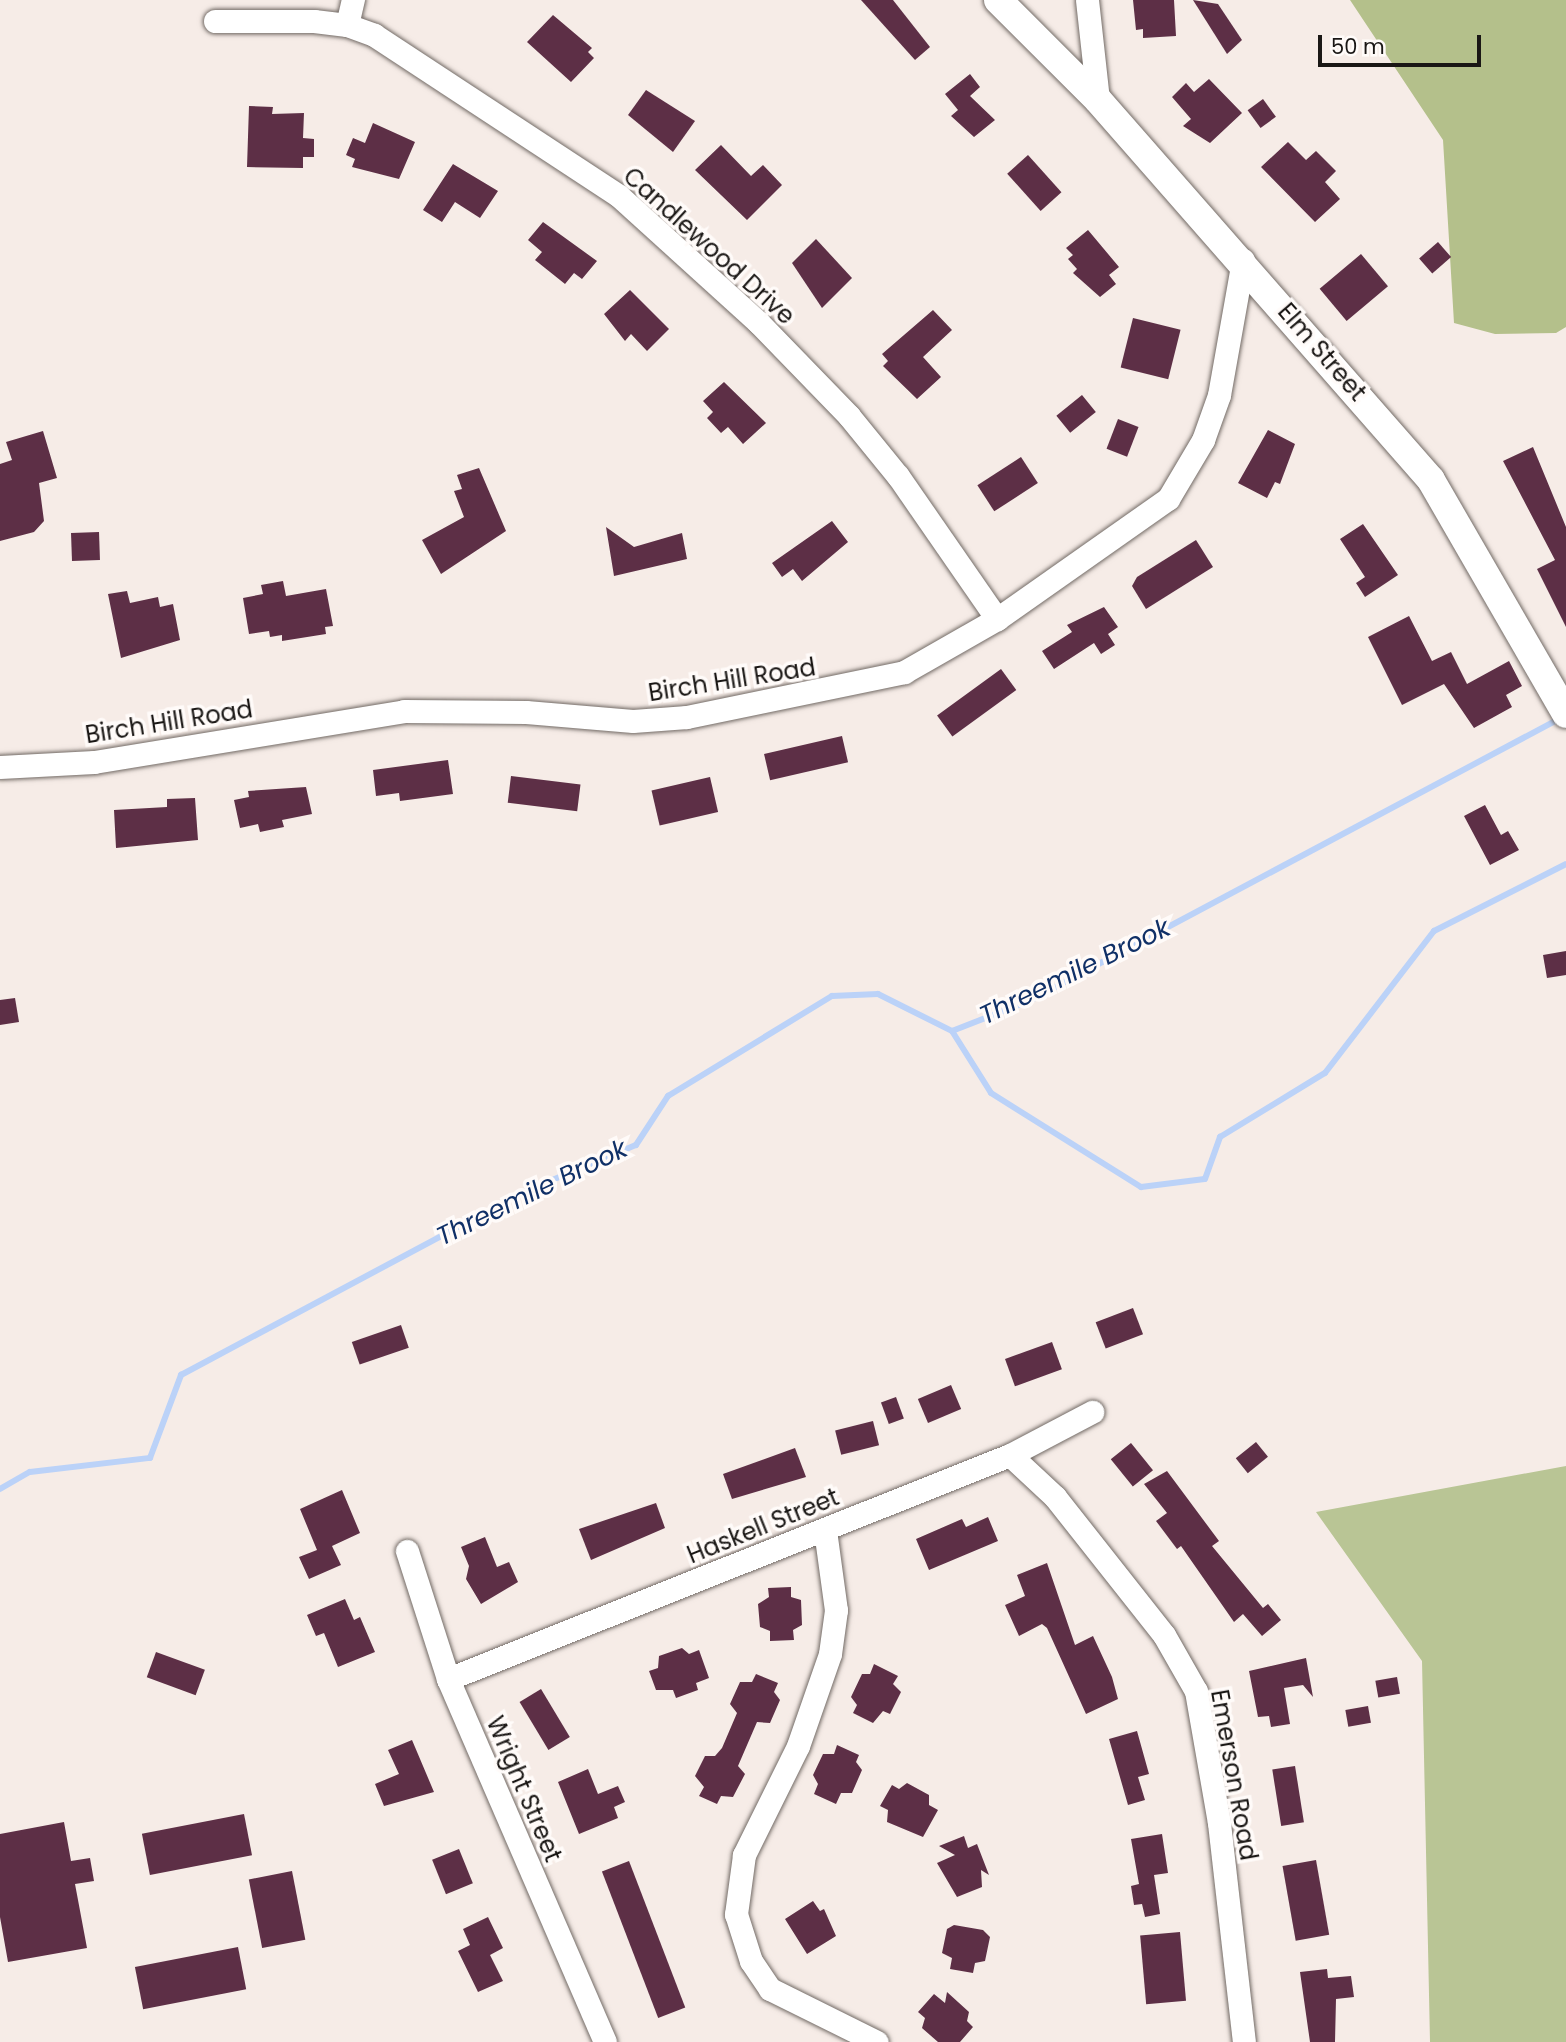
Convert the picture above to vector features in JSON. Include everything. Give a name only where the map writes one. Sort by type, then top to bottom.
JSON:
[{"type":"street","points":[[347,24],[353,0]]},
{"type":"street","name":"Elm Street","points":[[998,0],[1098,100],[1243,260],[1431,480],[1564,709]]},
{"type":"street","points":[[1087,0],[1098,100]]},
{"type":"street","name":"Candlewood Drive","points":[[215,21],[347,24],[402,50],[619,196],[668,238],[849,416],[898,476],[997,619]]},
{"type":"street","name":"Birch Hill Road","points":[[0,767],[94,762],[404,711],[633,721],[687,717],[904,672],[997,619],[1168,499],[1182,481],[1219,395],[1243,260]]},
{"type":"street","name":"Haskell Street","points":[[448,1679],[1010,1455],[1092,1412]]},
{"type":"street","name":"Emerson Road","points":[[1010,1455],[1055,1497],[1164,1635],[1196,1691],[1219,1823],[1244,2042]]},
{"type":"street","points":[[825,1530],[836,1610],[830,1654],[798,1746],[744,1855],[736,1914],[751,1961],[770,1989],[877,2042]]},
{"type":"street","name":"Wright Street","points":[[407,1551],[448,1679],[605,2042]]},
{"type":"green space","points":[[1350,0],[1566,0],[1566,327],[1556,333],[1495,334],[1454,323],[1443,140]]},
{"type":"green space","points":[[1566,1466],[1566,2042],[1430,2042],[1422,1661],[1316,1512]]},
{"type":"building","points":[[861,0],[893,0],[930,47],[915,60]]},
{"type":"building","points":[[1133,0],[1174,0],[1176,36],[1143,38],[1143,29],[1136,30]]},
{"type":"building","points":[[1193,0],[1218,4],[1242,40],[1227,54]]},
{"type":"building","points":[[553,15],[592,48],[588,52],[594,58],[571,82],[527,42]]},
{"type":"building","points":[[970,74],[980,87],[970,96],[995,120],[974,137],[951,116],[958,110],[945,94]]},
{"type":"building","points":[[1209,79],[1242,113],[1210,143],[1183,126],[1191,119],[1172,97],[1186,83],[1194,92]]},
{"type":"building","points":[[646,90],[695,121],[673,152],[628,115]]},
{"type":"building","points":[[1263,99],[1276,117],[1261,128],[1248,110]]},
{"type":"building","points":[[249,106],[273,107],[272,114],[304,113],[303,138],[314,139],[314,157],[303,157],[303,168],[247,167]]},
{"type":"building","points":[[373,123],[415,142],[399,179],[352,167],[355,159],[346,155],[353,138],[365,143]]},
{"type":"building","points":[[1288,142],[1306,160],[1316,151],[1336,171],[1325,182],[1340,199],[1315,222],[1261,167]]},
{"type":"building","points":[[721,145],[751,176],[763,165],[782,185],[747,220],[695,170]]},
{"type":"building","points":[[1028,155],[1061,192],[1041,211],[1007,174]]},
{"type":"building","points":[[453,164],[498,191],[480,218],[455,202],[442,222],[423,210]]},
{"type":"building","points":[[543,222],[597,261],[582,279],[574,273],[565,284],[535,260],[542,252],[528,240]]},
{"type":"building","points":[[1088,230],[1119,267],[1109,275],[1116,284],[1100,297],[1073,273],[1077,269],[1068,259],[1073,255],[1066,248]]},
{"type":"building","points":[[816,239],[852,278],[822,308],[792,263]]},
{"type":"building","points":[[1438,242],[1451,257],[1432,273],[1419,258]]},
{"type":"building","points":[[1361,254],[1388,286],[1347,321],[1320,289]]},
{"type":"building","points":[[630,290],[669,329],[647,351],[631,334],[625,341],[604,314]]},
{"type":"building","points":[[933,310],[952,330],[923,357],[941,377],[917,399],[883,366],[888,361],[882,354]]},
{"type":"building","points":[[1133,318],[1181,330],[1168,379],[1121,367]]},
{"type":"building","points":[[724,382],[766,423],[743,444],[728,427],[721,433],[707,418],[713,412],[703,401]]},
{"type":"building","points":[[1082,395],[1096,412],[1070,433],[1056,416]]},
{"type":"building","points":[[1118,419],[1139,427],[1127,457],[1107,449]]},
{"type":"building","points":[[1268,430],[1295,444],[1280,484],[1275,482],[1267,498],[1238,483]]},
{"type":"building","points":[[43,431],[57,478],[39,483],[44,521],[34,532],[0,541],[0,464],[12,460],[6,442]]},
{"type":"building","points":[[1533,447],[1566,527],[1566,627],[1537,569],[1555,560],[1503,461]]},
{"type":"building","points":[[1021,457],[1038,483],[994,511],[977,485]]},
{"type":"building","points":[[479,468],[506,531],[441,574],[422,540],[464,517],[454,491],[462,489],[457,475]]},
{"type":"building","points":[[832,521],[848,542],[802,581],[793,569],[782,577],[772,563]]},
{"type":"building","points":[[1363,524],[1398,575],[1365,597],[1356,583],[1365,577],[1340,539]]},
{"type":"building","points":[[606,527],[634,547],[682,533],[687,559],[614,576]]},
{"type":"building","points":[[99,532],[100,560],[72,561],[71,533]]},
{"type":"building","points":[[1196,540],[1213,567],[1146,609],[1132,586],[1137,577]]},
{"type":"building","points":[[283,581],[286,596],[326,589],[333,626],[325,627],[326,634],[282,641],[282,635],[270,637],[269,631],[249,634],[243,598],[263,594],[261,585]]},
{"type":"building","points":[[127,591],[130,603],[158,597],[160,607],[173,604],[180,640],[121,658],[108,594]]},
{"type":"building","points":[[1104,607],[1118,627],[1108,634],[1115,645],[1101,654],[1094,643],[1054,669],[1042,651],[1072,632],[1067,625]]},
{"type":"building","points":[[1409,616],[1432,661],[1451,652],[1467,684],[1509,661],[1522,686],[1506,695],[1512,707],[1474,728],[1444,684],[1402,705],[1368,637]]},
{"type":"building","points":[[1001,669],[1016,690],[952,736],[937,715]]},
{"type":"building","points":[[842,736],[848,762],[770,780],[764,754]]},
{"type":"building","points":[[448,760],[453,794],[400,801],[399,793],[376,796],[373,770]]},
{"type":"building","points":[[511,776],[580,785],[577,811],[508,803]]},
{"type":"building","points":[[710,777],[718,812],[660,826],[652,790]]},
{"type":"building","points":[[306,787],[312,814],[282,820],[284,827],[260,832],[258,824],[240,828],[234,800],[249,797],[248,791]]},
{"type":"building","points":[[195,798],[198,840],[116,848],[114,810],[167,807],[167,799]]},
{"type":"building","points":[[1485,805],[1501,835],[1508,831],[1519,850],[1490,865],[1464,816]]},
{"type":"building","points":[[1566,951],[1566,975],[1547,978],[1543,955]]},
{"type":"building","points":[[15,998],[19,1022],[0,1025],[0,1000]]},
{"type":"building","points":[[1133,1308],[1143,1334],[1106,1348],[1096,1322]]},
{"type":"building","points":[[401,1325],[409,1348],[360,1365],[352,1342]]},
{"type":"building","points":[[1052,1342],[1062,1369],[1015,1386],[1005,1359]]},
{"type":"building","points":[[951,1385],[961,1409],[928,1423],[918,1399]]},
{"type":"building","points":[[896,1397],[904,1419],[889,1424],[881,1402]]},
{"type":"building","points":[[873,1421],[879,1445],[841,1455],[835,1430]]},
{"type":"building","points":[[1256,1442],[1268,1457],[1248,1473],[1236,1458]]},
{"type":"building","points":[[1131,1443],[1153,1470],[1133,1487],[1111,1459]]},
{"type":"building","points":[[795,1448],[806,1477],[732,1499],[723,1474]]},
{"type":"building","points":[[1167,1471],[1219,1541],[1212,1546],[1263,1608],[1268,1604],[1281,1620],[1262,1636],[1243,1614],[1234,1622],[1181,1546],[1177,1549],[1156,1521],[1167,1513],[1144,1484]]},
{"type":"building","points":[[342,1490],[360,1533],[332,1546],[341,1565],[309,1579],[299,1557],[317,1550],[300,1509]]},
{"type":"building","points":[[656,1503],[665,1528],[591,1560],[579,1529]]},
{"type":"building","points":[[988,1517],[998,1541],[929,1570],[916,1539],[962,1519],[966,1527]]},
{"type":"building","points":[[485,1537],[497,1567],[509,1562],[518,1582],[481,1604],[466,1579],[469,1566],[461,1547]]},
{"type":"building","points":[[1047,1563],[1075,1645],[1093,1636],[1112,1677],[1118,1699],[1086,1714],[1047,1628],[1042,1624],[1019,1636],[1005,1605],[1025,1596],[1017,1575]]},
{"type":"building","points":[[791,1587],[791,1597],[801,1600],[802,1625],[793,1630],[794,1640],[770,1641],[770,1631],[760,1627],[758,1604],[769,1597],[768,1588]]},
{"type":"building","points":[[345,1599],[354,1620],[360,1617],[375,1652],[338,1667],[324,1633],[316,1636],[307,1615]]},
{"type":"building","points":[[682,1648],[689,1654],[699,1650],[709,1678],[696,1683],[698,1690],[676,1698],[673,1690],[656,1690],[649,1671],[658,1668],[659,1656]]},
{"type":"building","points":[[156,1652],[205,1670],[196,1695],[147,1677]]},
{"type":"building","points":[[1306,1658],[1313,1697],[1303,1685],[1284,1688],[1290,1724],[1271,1727],[1269,1716],[1258,1717],[1249,1671]]},
{"type":"building","points":[[874,1664],[898,1676],[893,1684],[901,1692],[890,1714],[883,1711],[873,1723],[853,1713],[857,1705],[851,1697],[862,1674],[870,1674]]},
{"type":"building","points":[[756,1674],[778,1683],[774,1692],[780,1700],[770,1723],[757,1722],[738,1766],[745,1774],[733,1797],[721,1796],[717,1804],[699,1796],[704,1787],[695,1776],[705,1756],[715,1756],[722,1748],[737,1713],[730,1704],[740,1682],[752,1682]]},
{"type":"building","points":[[1397,1677],[1400,1694],[1378,1698],[1375,1681]]},
{"type":"building","points":[[541,1689],[570,1737],[548,1750],[520,1702]]},
{"type":"building","points":[[1368,1706],[1371,1723],[1348,1727],[1345,1710]]},
{"type":"building","points":[[1137,1731],[1149,1774],[1138,1777],[1145,1800],[1128,1805],[1109,1739]]},
{"type":"building","points":[[412,1740],[434,1792],[384,1806],[375,1784],[399,1774],[388,1750]]},
{"type":"building","points":[[837,1745],[859,1755],[856,1762],[862,1770],[852,1793],[841,1793],[836,1804],[814,1794],[818,1784],[813,1775],[823,1754],[834,1754]]},
{"type":"building","points":[[1295,1766],[1304,1822],[1281,1826],[1272,1770]]},
{"type":"building","points":[[588,1769],[598,1794],[618,1786],[625,1802],[614,1807],[618,1818],[579,1834],[558,1782]]},
{"type":"building","points":[[907,1783],[929,1795],[929,1805],[938,1810],[923,1837],[887,1822],[888,1810],[880,1806],[892,1785],[899,1789]]},
{"type":"building","points":[[244,1814],[252,1855],[150,1875],[142,1834]]},
{"type":"building","points":[[64,1822],[71,1861],[90,1858],[94,1881],[75,1884],[87,1948],[8,1962],[0,1917],[0,1834]]},
{"type":"building","points":[[1162,1834],[1168,1873],[1154,1875],[1160,1914],[1145,1917],[1142,1904],[1134,1905],[1131,1886],[1139,1884],[1131,1839]]},
{"type":"building","points":[[964,1836],[968,1848],[977,1844],[989,1875],[981,1870],[982,1887],[957,1897],[937,1863],[955,1855],[939,1846]]},
{"type":"building","points":[[459,1849],[473,1883],[446,1894],[432,1860]]},
{"type":"building","points":[[1316,1860],[1329,1935],[1296,1941],[1283,1866]]},
{"type":"building","points":[[629,1861],[685,2008],[658,2018],[602,1871]]},
{"type":"building","points":[[292,1871],[305,1940],[262,1948],[249,1879]]},
{"type":"building","points":[[813,1901],[820,1911],[824,1909],[836,1936],[807,1954],[785,1919]]},
{"type":"building","points":[[488,1917],[503,1948],[490,1955],[503,1981],[478,1992],[458,1951],[470,1945],[463,1929]]},
{"type":"building","points":[[954,1925],[983,1930],[990,1937],[985,1961],[975,1963],[973,1973],[950,1969],[952,1958],[942,1953],[947,1929]]},
{"type":"building","points":[[1180,1932],[1186,2001],[1146,2004],[1140,1935]]},
{"type":"building","points":[[238,1947],[246,1989],[143,2009],[135,1967]]},
{"type":"building","points":[[1327,1969],[1328,1978],[1351,1976],[1354,1997],[1336,1999],[1335,2042],[1310,2042],[1300,1972]]},
{"type":"building","points":[[947,1992],[969,2012],[967,2021],[973,2027],[960,2042],[938,2042],[922,2028],[925,2018],[918,2012],[934,1994],[945,2003]]},
{"type":"waterway","name":"Threemile Brook","points":[[0,1489],[30,1472],[150,1458],[181,1375],[526,1191],[636,1145],[668,1096],[832,996],[878,994],[952,1031],[1029,1001],[1559,719]]},
{"type":"waterway","points":[[952,1031],[991,1093],[1141,1187],[1205,1179],[1220,1137],[1325,1073],[1434,931],[1566,864]]}]
